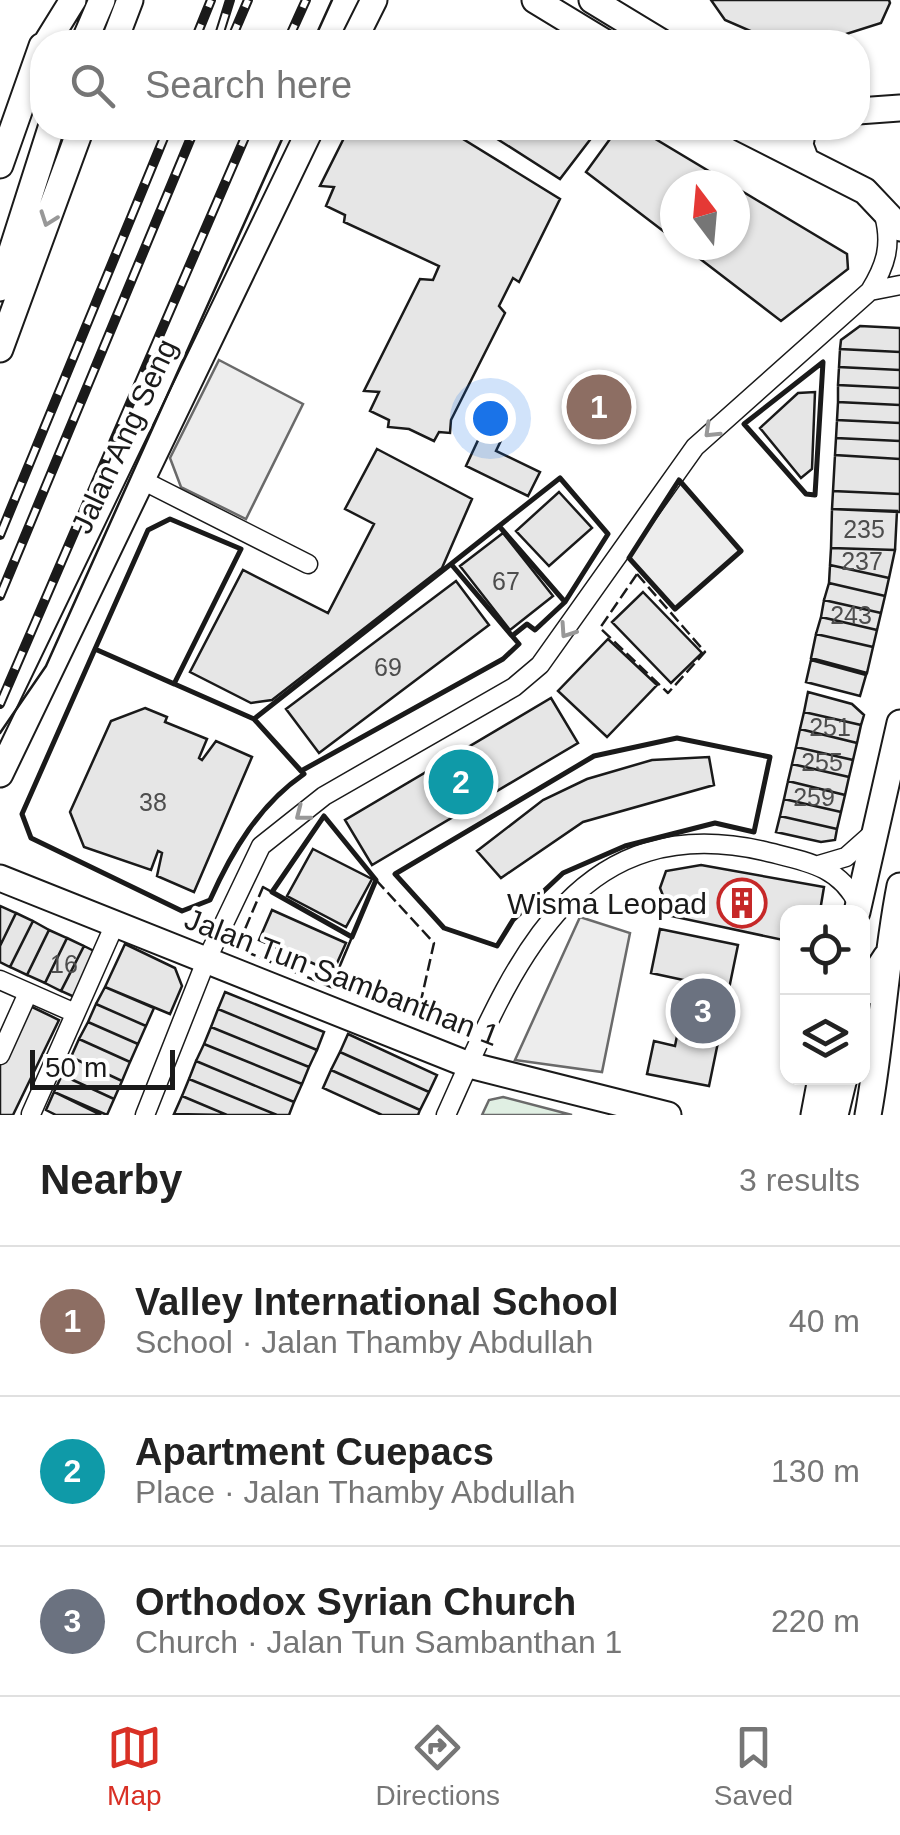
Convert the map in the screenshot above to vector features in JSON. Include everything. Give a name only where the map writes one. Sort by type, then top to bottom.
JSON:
[{"type":"main road","points":[[46,30],[53,0]]},
{"type":"main road","points":[[53,30],[73,0]]},
{"type":"main road","points":[[89,30],[102,0]]},
{"type":"main road","points":[[119,30],[130,0]]},
{"type":"main road","points":[[359,30],[374,0]]},
{"type":"main road","points":[[535,0],[584,30]]},
{"type":"main road","points":[[592,0],[641,30]]},
{"type":"main road","points":[[0,165],[30,82]]},
{"type":"main road","points":[[0,288],[47,140]]},
{"type":"main road","points":[[0,349],[78,140]]},
{"type":"main road","name":"Jalan Ang Seng","points":[[0,774],[305,140]]},
{"type":"main road","points":[[764,140],[887,208]]},
{"type":"main road","points":[[800,140],[806,162]]},
{"type":"main road","points":[[858,905],[900,723]]},
{"type":"main road","name":"Jalan Tun Sambanthan 1","points":[[0,878],[469,1065],[668,1115]]},
{"type":"main road","points":[[868,1115],[879,1056],[886,956],[900,886]]},
{"type":"main road","points":[[870,981],[886,956]]},
{"type":"main road","points":[[814,1115],[820,1085]]},
{"type":"main road","points":[[835,1115],[842,1085]]},
{"type":"street","points":[[146,1115],[206,961],[261,846],[324,796],[514,687],[540,665],[695,446],[870,291],[886,266],[887,208]]},
{"type":"street","points":[[870,291],[900,285]]},
{"type":"street","points":[[140,479],[308,564]]},
{"type":"street","points":[[819,865],[846,857],[875,831]]},
{"type":"street","points":[[446,1115],[533,942],[584,882],[606,869],[669,849],[719,845],[819,865],[845,881],[856,905]]},
{"type":"street","points":[[31,1114],[116,924]]},
{"type":"street","points":[[0,980],[74,1012]]},
{"type":"street","points":[[0,1055],[28,993]]},
{"type":"green space","points":[[503,1097],[572,1115],[482,1115],[489,1100]]},
{"type":"shaded area","points":[[219,360],[303,404],[246,519],[181,487],[170,458]]},
{"type":"shaded area","points":[[679,480],[741,551],[675,609],[629,558]]},
{"type":"shaded area","points":[[580,917],[630,933],[602,1072],[515,1060]]},
{"type":"building","points":[[711,0],[890,3],[881,23],[859,30],[748,30],[725,20]]},
{"type":"building","points":[[343,140],[465,140],[560,199],[519,282],[513,278],[499,306],[505,313],[451,420],[450,433],[439,432],[434,441],[409,429],[388,427],[389,420],[370,411],[379,392],[364,391],[420,279],[433,280],[439,266],[344,222],[345,215],[326,206],[334,187],[320,186]]},
{"type":"building","points":[[499,140],[590,140],[560,179]]},
{"type":"building","points":[[609,140],[657,140],[707,170],[660,170],[660,229],[586,172]]},
{"type":"building","points":[[750,196],[847,254],[848,269],[781,321],[702,260],[750,260]]},
{"type":"building","points":[[860,326],[900,328],[900,352],[840,349],[841,340]]},
{"type":"building","points":[[840,349],[900,352],[900,370],[839,367]]},
{"type":"building","points":[[839,367],[900,370],[900,388],[838,385]]},
{"type":"building","points":[[838,385],[900,388],[900,405],[838,402]]},
{"type":"building","points":[[815,392],[812,469],[801,478],[760,428],[798,393]]},
{"type":"building","points":[[838,402],[900,405],[900,423],[837,420]]},
{"type":"building","points":[[837,420],[900,423],[900,441],[836,438]]},
{"type":"building","points":[[487,421],[506,430],[496,451],[540,472],[528,496],[466,466]]},
{"type":"building","points":[[836,438],[900,441],[900,459],[835,455]]},
{"type":"building","points":[[377,449],[472,499],[442,568],[272,700],[251,703],[190,672],[243,570],[328,613],[374,524],[345,509]]},
{"type":"building","points":[[835,455],[900,459],[900,494],[833,491]]},
{"type":"building","points":[[833,491],[900,494],[900,512],[832,509]]},
{"type":"building","points":[[559,492],[592,528],[549,566],[516,531]]},
{"type":"building","points":[[832,509],[897,511],[895,550],[831,548]]},
{"type":"building","points":[[503,533],[553,596],[510,630],[460,566]]},
{"type":"building","points":[[831,548],[895,550],[889,578],[830,565]]},
{"type":"building","points":[[830,565],[889,578],[885,596],[829,583]]},
{"type":"building","points":[[456,581],[489,625],[319,753],[286,709]]},
{"type":"building","points":[[829,583],[885,596],[881,613],[824,600]]},
{"type":"building","points":[[643,592],[702,653],[671,683],[612,622]]},
{"type":"building","points":[[824,600],[881,613],[877,630],[821,617]]},
{"type":"building","points":[[821,617],[877,630],[873,647],[816,634]]},
{"type":"building","points":[[816,634],[873,647],[867,673],[811,658]]},
{"type":"building","points":[[608,639],[657,685],[607,737],[558,691]]},
{"type":"building","points":[[811,660],[866,675],[860,696],[806,682]]},
{"type":"building","points":[[808,692],[852,704],[864,715],[861,725],[804,712]]},
{"type":"building","points":[[551,698],[578,743],[372,865],[345,820]]},
{"type":"building","points":[[145,708],[167,717],[165,722],[207,739],[199,758],[202,760],[216,741],[252,757],[194,892],[157,876],[162,853],[158,851],[151,870],[84,847],[70,812],[111,721]]},
{"type":"building","points":[[804,712],[861,725],[857,743],[800,729]]},
{"type":"building","points":[[800,729],[857,743],[853,760],[796,747]]},
{"type":"building","points":[[796,747],[853,760],[849,777],[792,764]]},
{"type":"building","points":[[709,757],[714,785],[583,822],[501,878],[477,851],[543,800],[587,779],[652,760]]},
{"type":"building","points":[[792,764],[849,777],[845,795],[788,781]]},
{"type":"building","points":[[788,781],[845,795],[841,812],[784,799]]},
{"type":"building","points":[[784,799],[841,812],[837,829],[780,816]]},
{"type":"building","points":[[780,816],[837,829],[835,840],[821,842],[776,832]]},
{"type":"building","points":[[313,849],[372,879],[346,927],[287,896]]},
{"type":"building","name":"Wisma Leopad","points":[[701,865],[824,887],[821,905],[780,905],[780,939],[671,916],[660,888],[666,871]]},
{"type":"building","points":[[0,906],[16,913],[0,946]]},
{"type":"building","points":[[272,910],[346,943],[333,972],[259,940]]},
{"type":"building","points":[[16,913],[33,921],[10,967],[0,962],[0,946]]},
{"type":"building","points":[[33,921],[49,930],[27,975],[10,967]]},
{"type":"building","points":[[660,929],[738,945],[709,1086],[647,1074],[654,1041],[675,1046],[688,981],[651,973]]},
{"type":"building","points":[[49,930],[67,938],[45,983],[27,975]]},
{"type":"building","points":[[67,938],[84,946],[61,991],[45,983]]},
{"type":"building","points":[[125,944],[175,968],[182,986],[170,1014],[105,987]]},
{"type":"building","points":[[84,946],[100,954],[79,999],[61,991]]},
{"type":"building","points":[[105,987],[154,1008],[146,1026],[96,1004]]},
{"type":"building","points":[[225,992],[324,1032],[317,1050],[218,1009]]},
{"type":"building","points":[[96,1004],[146,1026],[138,1044],[88,1022]]},
{"type":"building","points":[[28,1005],[59,1020],[13,1115],[0,1115],[0,1065]]},
{"type":"building","points":[[218,1009],[317,1050],[309,1067],[211,1027]]},
{"type":"building","points":[[88,1022],[138,1044],[130,1062],[79,1039]]},
{"type":"building","points":[[211,1027],[309,1067],[302,1084],[204,1044]]},
{"type":"building","points":[[348,1034],[437,1075],[429,1092],[340,1052]]},
{"type":"building","points":[[79,1039],[130,1062],[122,1081],[71,1057]]},
{"type":"building","points":[[204,1044],[302,1084],[294,1102],[196,1061]]},
{"type":"building","points":[[340,1052],[429,1092],[420,1110],[331,1070]]},
{"type":"building","points":[[71,1057],[122,1081],[114,1099],[62,1075]]},
{"type":"building","points":[[196,1061],[294,1102],[289,1115],[277,1115],[189,1079]]},
{"type":"building","points":[[331,1070],[420,1110],[418,1115],[382,1115],[323,1088]]},
{"type":"building","points":[[62,1075],[114,1099],[107,1115],[54,1092]]},
{"type":"building","points":[[189,1079],[277,1115],[227,1115],[182,1096]]},
{"type":"building","points":[[54,1092],[101,1115],[56,1115],[46,1110]]},
{"type":"building","points":[[182,1096],[227,1115],[174,1114]]},
{"type":"tram line","points":[[318,30],[332,0]]},
{"type":"tram line","points":[[0,733],[46,666],[282,140]]},
{"type":"railway","points":[[199,30],[211,0]]},
{"type":"railway","points":[[221,30],[230,0]]},
{"type":"railway","points":[[235,30],[248,0]]},
{"type":"railway","points":[[292,30],[306,0]]},
{"type":"railway","points":[[0,535],[163,140]]},
{"type":"railway","points":[[0,596],[190,140]]},
{"type":"railway","points":[[0,704],[244,140]]},
{"type":"fence","points":[[637,574],[705,652],[668,693],[600,628],[637,574]]},
{"type":"fence","points":[[376,880],[434,943],[420,1005],[331,987],[376,880]]},
{"type":"fence","points":[[263,887],[352,937],[331,987],[249,953],[242,936],[263,887]]},
{"type":"wall","points":[[823,362],[815,495],[806,494],[744,424],[823,362]]},
{"type":"wall","points":[[560,478],[608,534],[565,602],[499,526],[560,478]]},
{"type":"wall","points":[[679,480],[741,551],[675,609],[629,558],[679,480]]},
{"type":"wall","points":[[170,519],[241,549],[174,684],[95,649],[148,530],[170,519]]},
{"type":"wall","points":[[499,526],[565,602],[535,630],[527,624],[512,636],[451,564],[499,526]]},
{"type":"wall","points":[[451,564],[519,644],[503,659],[301,771],[254,719],[451,564]]},
{"type":"wall","points":[[95,649],[254,719],[304,774],[273,800],[248,830],[210,900],[182,911],[31,838],[22,814],[95,649]]},
{"type":"wall","points":[[677,738],[770,757],[754,832],[715,823],[625,846],[563,873],[513,920],[497,946],[444,928],[395,874],[594,756],[677,738]]},
{"type":"wall","points":[[324,816],[376,880],[352,937],[272,892],[324,816]]},
{"type":"place","name":"Valley International School","points":[[599,407]]},
{"type":"place","name":"Apartment Cuepacs","points":[[461,782]]},
{"type":"place","name":"Wisma Leopad","points":[[742,903]]},
{"type":"place","name":"Orthodox Syrian Church","points":[[703,1011]]}]
